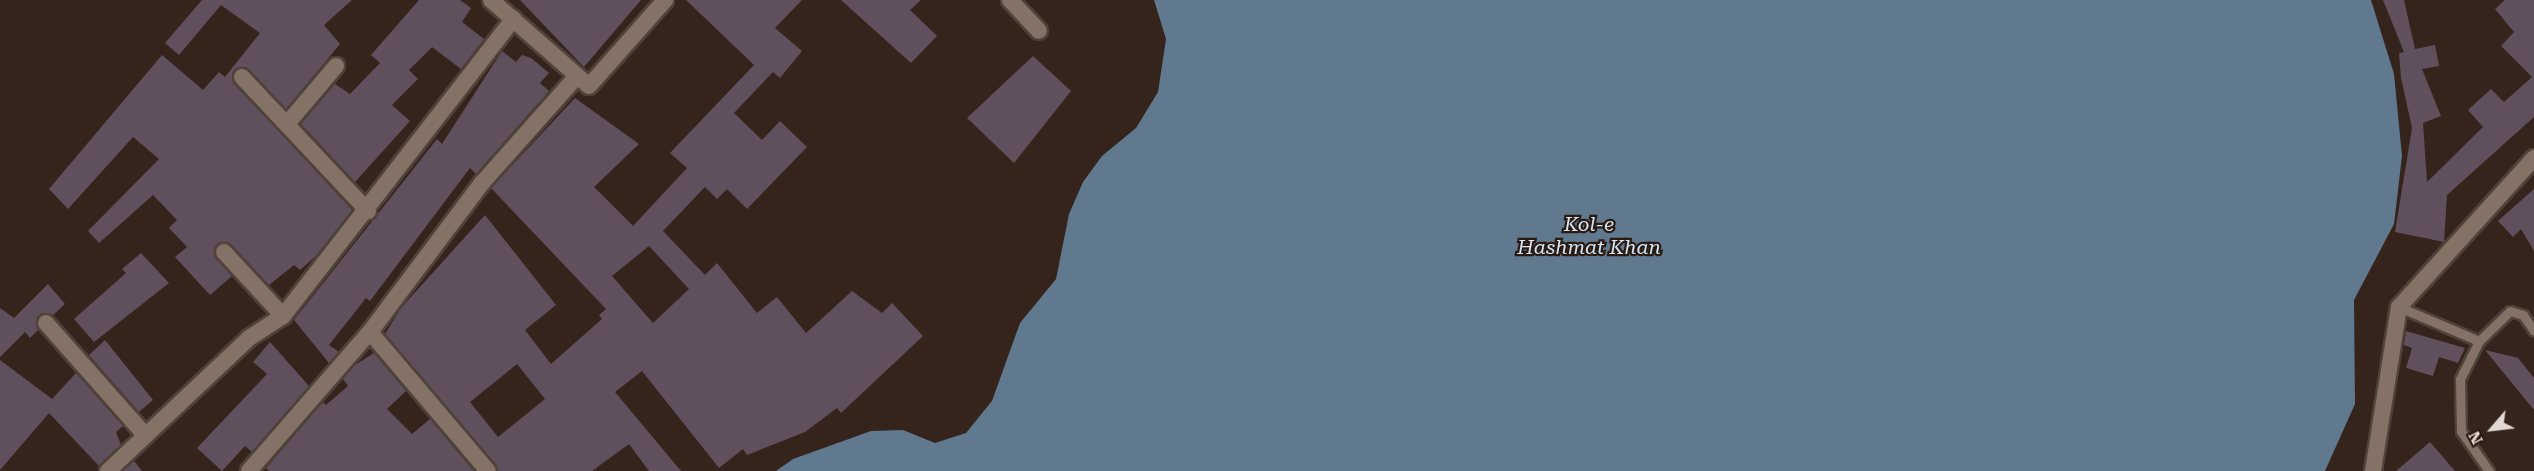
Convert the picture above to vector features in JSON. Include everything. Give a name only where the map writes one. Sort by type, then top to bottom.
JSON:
[{"type":"street","points":[[491,0],[576,77],[589,86],[664,0]]},
{"type":"street","points":[[1010,0],[1039,31]]},
{"type":"street","points":[[108,471],[249,338],[283,316],[368,211],[513,19]]},
{"type":"street","points":[[287,124],[336,66]]},
{"type":"street","points":[[242,76],[368,211]]},
{"type":"street","points":[[249,471],[370,332],[482,183],[576,77]]},
{"type":"street","points":[[2373,471],[2399,307],[2534,158]]},
{"type":"street","points":[[224,252],[283,316]]},
{"type":"street","points":[[46,323],[145,435]]},
{"type":"street","points":[[370,332],[488,471]]},
{"type":"lane","points":[[2399,307],[2479,341]]},
{"type":"lane","points":[[2489,471],[2459,421],[2460,379],[2479,341],[2510,310],[2523,315],[2534,331]]},
{"type":"water","name":"Kol-e Hashmat Khan","points":[[1154,0],[2371,0],[2394,74],[2402,156],[2394,224],[2354,300],[2355,404],[2325,471],[776,471],[793,459],[871,431],[903,430],[935,443],[966,433],[992,401],[1020,323],[1056,279],[1069,214],[1083,182],[1102,156],[1136,128],[1158,92],[1166,39]]},
{"type":"building","points":[[202,0],[352,0],[324,25],[340,44],[286,109],[246,67],[235,69],[232,79],[352,210],[316,256],[300,270],[294,265],[269,285],[231,244],[217,244],[214,255],[232,276],[210,295],[175,257],[187,247],[169,228],[177,220],[153,195],[99,243],[88,231],[159,159],[133,137],[68,209],[49,189],[162,55],[203,90],[219,72],[225,77],[260,33],[221,5],[179,55],[165,43]]},
{"type":"building","points":[[419,0],[460,0],[471,8],[462,22],[484,39],[461,69],[432,47],[409,70],[418,79],[392,105],[410,121],[355,182],[301,124],[335,84],[350,94],[380,63],[371,55]]},
{"type":"building","points":[[520,0],[641,0],[584,67]]},
{"type":"building","points":[[686,0],[802,0],[775,28],[802,51],[780,78],[773,72],[734,113],[762,140],[780,121],[807,147],[747,209],[727,189],[717,199],[705,187],[663,231],[705,275],[717,263],[757,313],[777,297],[806,333],[852,291],[882,313],[892,303],[923,336],[841,413],[837,408],[805,432],[747,455],[743,449],[719,468],[642,371],[615,392],[681,471],[649,471],[629,444],[592,471],[498,471],[385,334],[401,308],[485,215],[556,305],[525,330],[551,364],[602,319],[599,315],[606,309],[491,188],[575,98],[639,144],[594,187],[633,226],[687,168],[670,153],[754,65]],"holes":[[[649,246],[689,289],[653,323],[612,276]],[[517,364],[545,399],[498,437],[470,402]]]},
{"type":"building","points":[[841,0],[921,0],[910,10],[937,36],[911,63]]},
{"type":"building","points":[[2383,0],[2404,0],[2415,49],[2435,45],[2439,66],[2422,69],[2441,116],[2423,123],[2427,182],[2483,127],[2468,110],[2491,89],[2504,102],[2532,77],[2501,46],[2514,32],[2495,9],[2505,0],[2534,0],[2534,117],[2447,195],[2444,242],[2395,232],[2412,128],[2401,78],[2399,53],[2404,52]]},
{"type":"building","points":[[502,51],[516,62],[522,55],[531,58],[549,73],[540,83],[549,91],[476,174],[470,168],[370,301],[366,298],[329,345],[339,352],[329,363],[294,320],[437,139],[442,144]]},
{"type":"building","points":[[1033,56],[1071,91],[1014,163],[967,118]]},
{"type":"building","points":[[2534,189],[2534,251],[2521,229],[2513,237],[2498,221]]},
{"type":"building","points":[[141,253],[169,283],[94,342],[74,319],[126,273],[122,269]]},
{"type":"building","points":[[48,284],[65,304],[53,315],[40,315],[38,330],[30,338],[25,332],[0,357],[0,308],[14,318]]},
{"type":"building","points":[[2406,331],[2465,348],[2458,363],[2439,357],[2433,376],[2406,368],[2412,348],[2404,345]]},
{"type":"building","points":[[105,340],[153,400],[139,412],[89,355]]},
{"type":"building","points":[[270,342],[309,386],[252,452],[245,446],[222,471],[197,448],[267,374],[253,362]]},
{"type":"building","points":[[2485,350],[2518,358],[2534,378],[2534,410]]},
{"type":"building","points":[[374,353],[406,391],[387,409],[412,434],[430,419],[474,471],[269,471],[266,468],[323,402],[326,405],[348,386],[343,379],[355,365]]},
{"type":"building","points":[[0,360],[52,399],[76,373],[123,426],[116,432],[121,445],[99,466],[49,413],[0,470]]},
{"type":"building","points":[[2430,442],[2455,471],[2396,471]]},
{"type":"building","points":[[134,461],[142,471],[123,471]]}]
